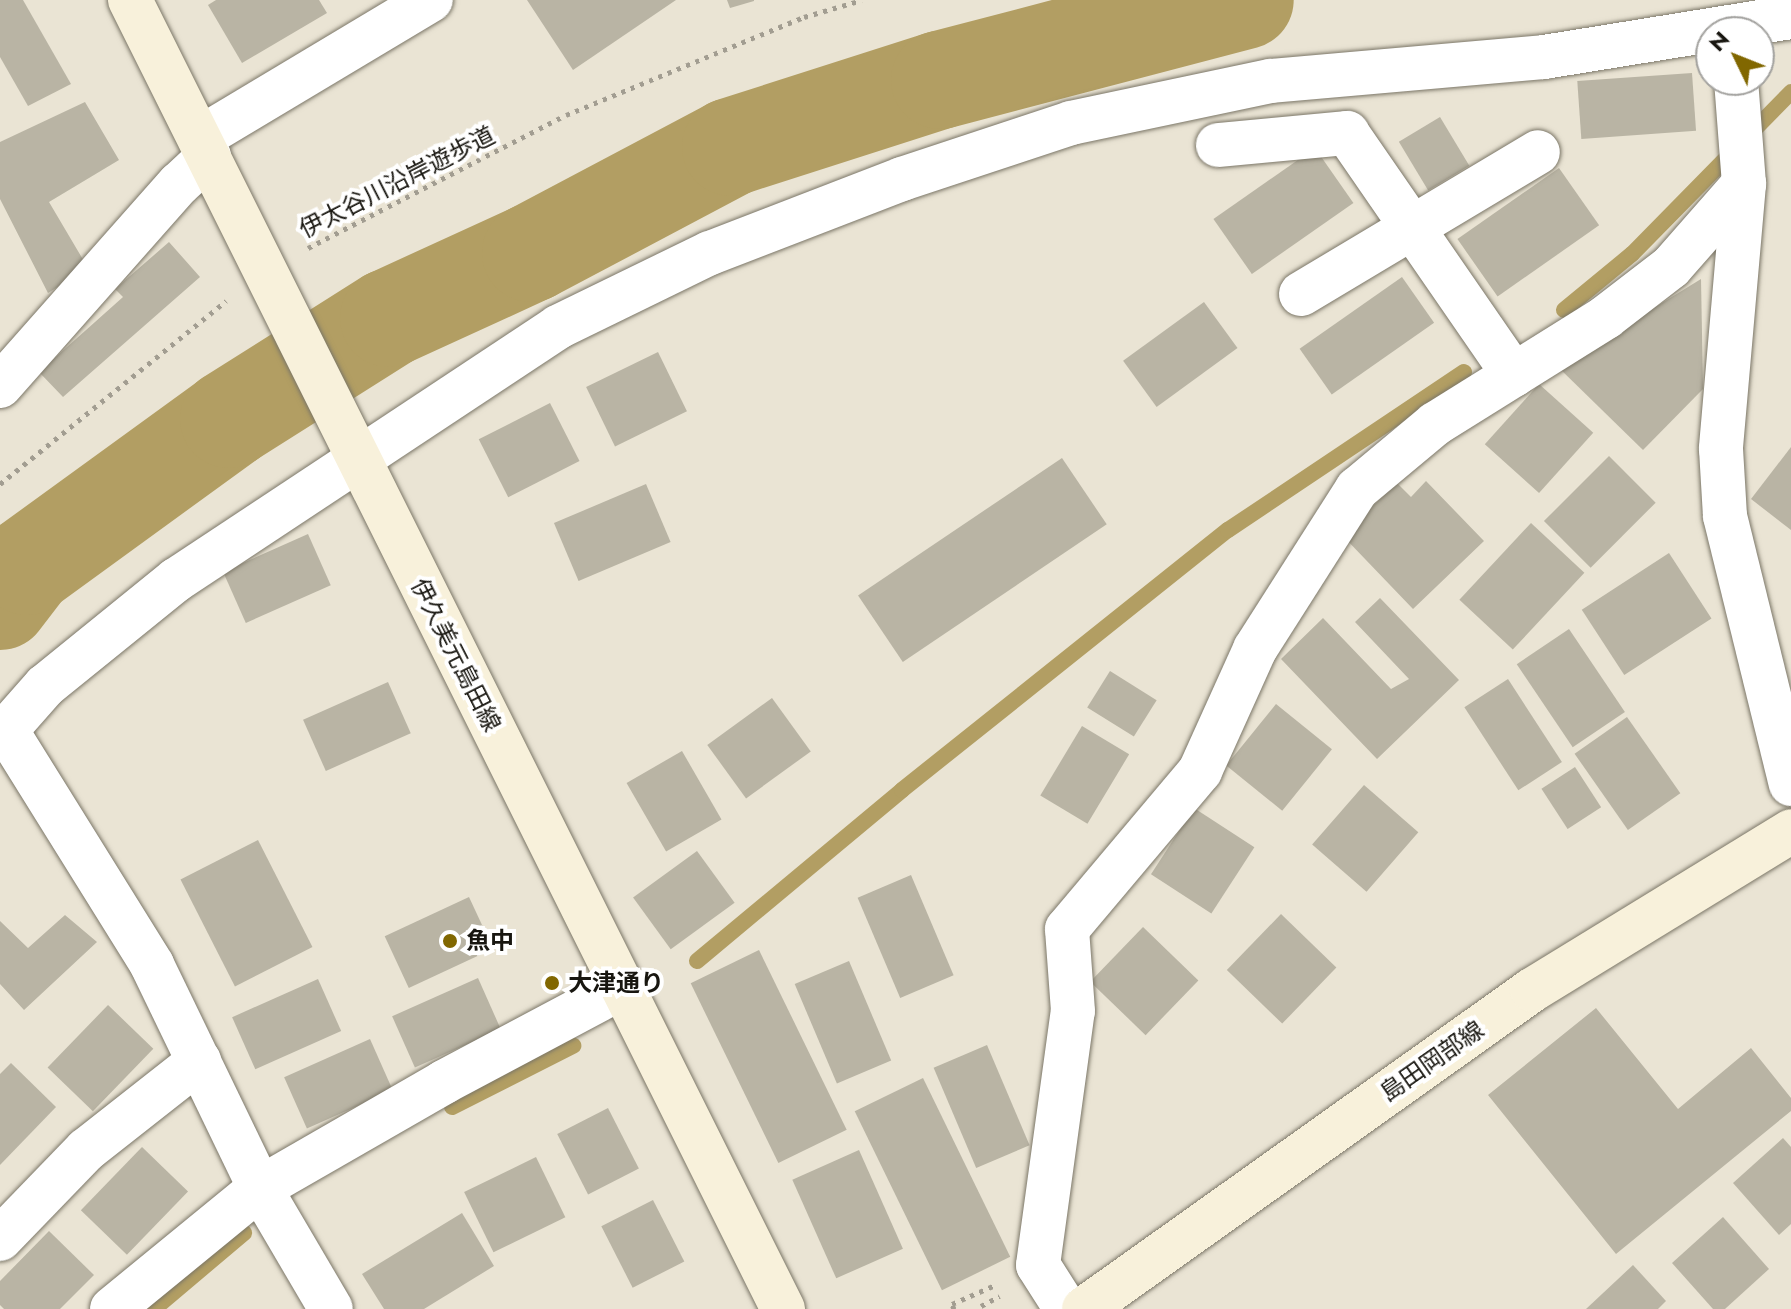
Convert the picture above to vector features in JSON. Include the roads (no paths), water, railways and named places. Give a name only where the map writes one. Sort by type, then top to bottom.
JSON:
[{"type":"main road","name":"伊久美元島田線","points":[[130,0],[783,1309]]},
{"type":"main road","name":"島田岡部線","points":[[1084,1309],[1532,990],[1791,831]]},
{"type":"street","points":[[0,386],[179,184],[205,147],[431,0]]},
{"type":"street","points":[[331,1309],[260,1188],[152,965],[3,734],[45,686],[176,580],[355,452],[558,327],[710,253],[902,179],[1071,123],[1271,81],[1544,57],[1695,24]]},
{"type":"street","points":[[1218,145],[1347,133],[1514,375]]},
{"type":"street","points":[[1066,1309],[1038,1265],[1073,1011],[1067,929],[1200,771],[1255,649],[1357,489],[1435,424],[1606,317],[1671,267],[1741,134]]},
{"type":"street","points":[[1741,134],[1721,449],[1725,516],[1791,784]]},
{"type":"street","points":[[1301,294],[1538,152]]},
{"type":"street","points":[[112,1309],[260,1188],[444,1082],[623,987]]},
{"type":"street","points":[[0,1239],[86,1150],[199,1061]]},
{"type":"waterway","points":[[0,601],[27,566],[229,419],[389,318],[531,253],[731,147],[940,80],[1245,0]]},
{"type":"waterway","points":[[1564,310],[1632,254],[1791,92]]},
{"type":"waterway","points":[[697,961],[902,790],[1228,530],[1464,372]]},
{"type":"waterway","points":[[452,1107],[573,1046]]},
{"type":"waterway","points":[[154,1309],[244,1233]]},
{"type":"place","name":"魚中","points":[[450,941]]},
{"type":"place","name":"大津通り","points":[[552,983]]}]
